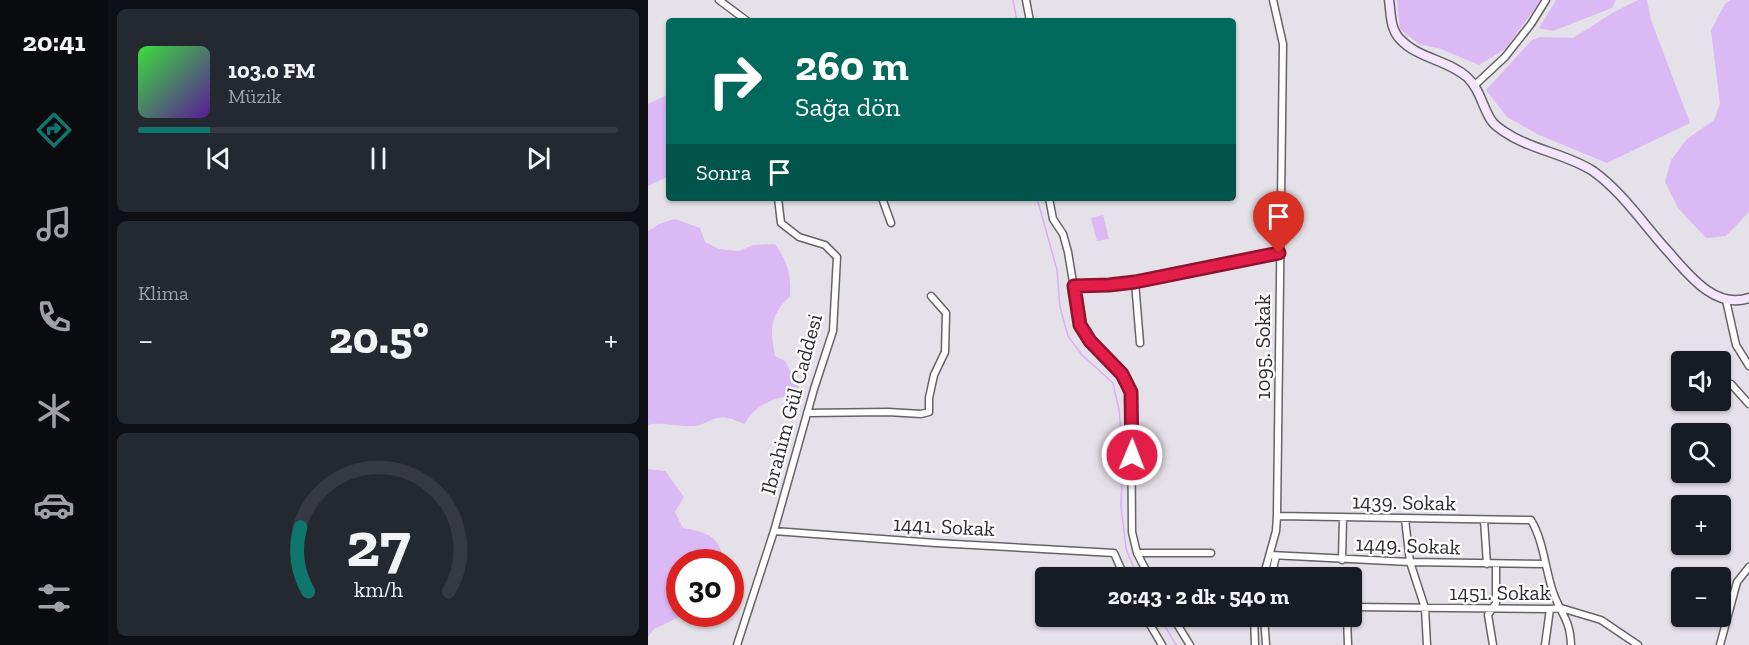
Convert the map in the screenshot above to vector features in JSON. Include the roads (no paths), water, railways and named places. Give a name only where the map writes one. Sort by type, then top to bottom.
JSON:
[{"type":"main road","points":[[1389,0],[1392,23],[1397,37],[1413,49],[1465,75],[1475,85],[1492,122],[1513,137],[1555,152],[1593,172],[1616,192],[1687,273],[1717,297],[1726,300],[1749,298]]},
{"type":"street","points":[[719,0],[743,18]]},
{"type":"street","points":[[1026,0],[1029,18]]},
{"type":"street","name":"1095. Sokak","points":[[1273,0],[1283,44],[1277,516],[1273,556]]},
{"type":"street","points":[[1475,85],[1505,57],[1531,24],[1546,0]]},
{"type":"street","name":"Ibrahim Gül Caddesi","points":[[737,645],[774,531],[833,331],[837,257],[825,244],[799,237],[781,222],[778,201]]},
{"type":"street","points":[[883,201],[891,224]]},
{"type":"street","points":[[1050,201],[1053,219],[1063,234],[1068,252],[1080,325],[1090,341],[1122,374],[1131,392],[1132,532],[1137,553],[1144,567]]},
{"type":"street","points":[[1074,286],[1135,282],[1279,253]]},
{"type":"street","points":[[1135,282],[1140,343]]},
{"type":"street","points":[[807,413],[921,414],[929,412],[929,398],[934,375],[945,352],[946,313],[931,296]]},
{"type":"street","points":[[1726,300],[1736,345],[1749,366]]},
{"type":"street","points":[[1731,384],[1749,404]]},
{"type":"street","name":"1439. Sokak","points":[[1277,516],[1531,520],[1541,544],[1545,564]]},
{"type":"street","points":[[1342,560],[1343,518]]},
{"type":"street","points":[[1405,519],[1410,562],[1425,608],[1427,645]]},
{"type":"street","points":[[1484,520],[1486,564]]},
{"type":"street","name":"1441. Sokak","points":[[774,531],[1114,553],[1120,567]]},
{"type":"street","points":[[1137,553],[1211,553]]},
{"type":"street","points":[[1268,567],[1273,556]]},
{"type":"street","points":[[1272,567],[1273,556]]},
{"type":"street","name":"1449. Sokak","points":[[1273,556],[1496,565],[1545,564]]},
{"type":"street","points":[[1545,564],[1554,595],[1567,620],[1571,645]]},
{"type":"street","points":[[1493,645],[1488,615],[1496,603],[1496,565]]},
{"type":"street","points":[[1720,645],[1737,582],[1749,567]]},
{"type":"street","name":"1451. Sokak","points":[[1362,607],[1561,608],[1601,620],[1638,645]]},
{"type":"street","points":[[1545,645],[1550,609]]},
{"type":"street","points":[[1151,627],[1162,645]]},
{"type":"street","points":[[1179,627],[1190,645]]},
{"type":"street","points":[[1254,627],[1255,645]]},
{"type":"street","points":[[1265,627],[1266,645]]},
{"type":"street","points":[[1347,627],[1348,645]]},
{"type":"waterway","points":[[1013,0],[1016,18]]},
{"type":"waterway","points":[[1038,201],[1057,270],[1060,307],[1068,336],[1082,355],[1113,383],[1119,410],[1123,451],[1121,506],[1126,549],[1133,567]]},
{"type":"waterway","points":[[1165,627],[1176,645]]}]
